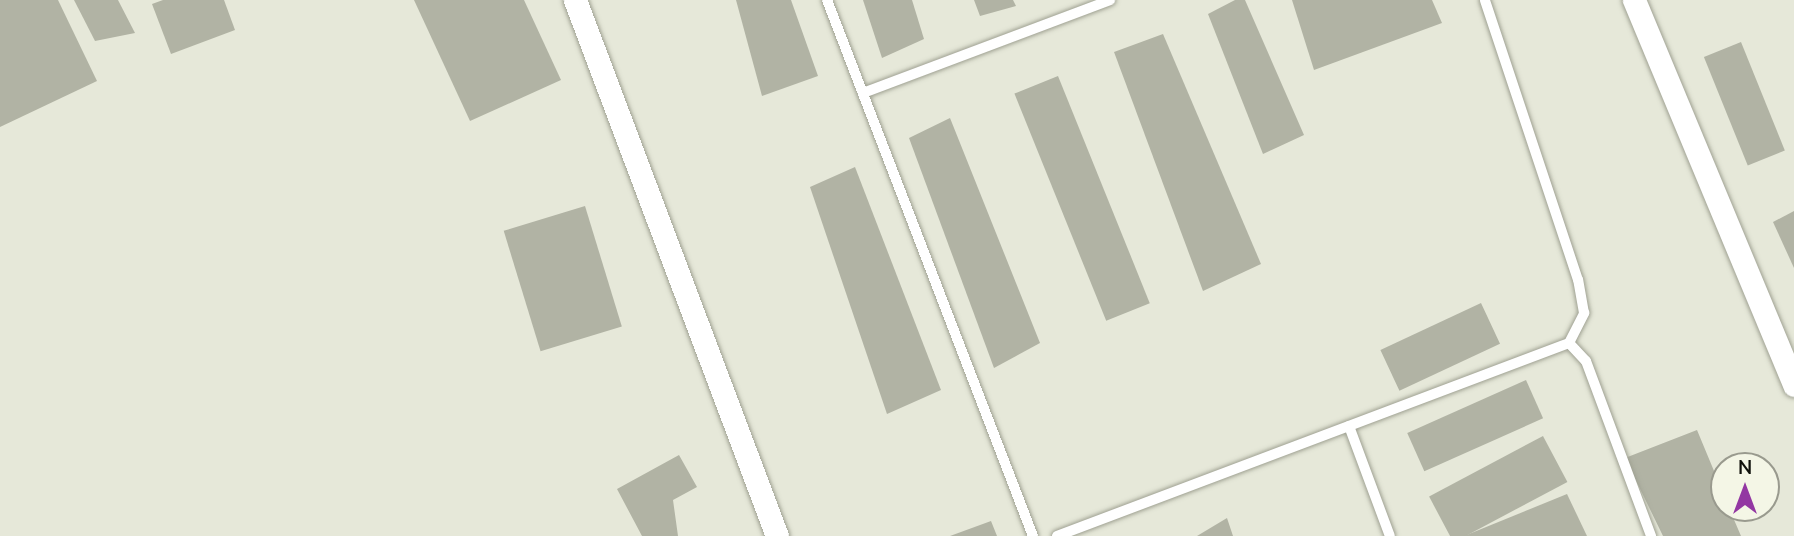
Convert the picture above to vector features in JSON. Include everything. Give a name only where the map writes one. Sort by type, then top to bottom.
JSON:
[{"type":"street","points":[[575,0],[777,536]]},
{"type":"street","points":[[1634,0],[1794,386]]},
{"type":"lane","points":[[827,0],[1033,536]]},
{"type":"lane","points":[[863,93],[1110,0]]},
{"type":"lane","points":[[1057,536],[1569,343],[1584,313],[1578,280],[1485,0]]},
{"type":"lane","points":[[1569,343],[1586,361],[1651,536]]},
{"type":"lane","points":[[1349,426],[1390,536]]},
{"type":"building","points":[[0,0],[58,0],[97,81],[0,127]]},
{"type":"building","points":[[74,0],[118,0],[135,33],[95,41]]},
{"type":"building","points":[[163,0],[224,0],[235,30],[171,54],[152,4]]},
{"type":"building","points":[[414,0],[524,0],[561,80],[470,121]]},
{"type":"building","points":[[736,0],[791,0],[818,76],[762,96]]},
{"type":"building","points":[[863,0],[912,0],[924,39],[882,58]]},
{"type":"building","points":[[974,0],[1013,0],[1016,6],[980,16]]},
{"type":"building","points":[[1235,0],[1245,0],[1304,135],[1263,154],[1208,14]]},
{"type":"building","points":[[1292,0],[1432,0],[1442,23],[1314,70]]},
{"type":"building","points":[[1163,34],[1261,264],[1203,291],[1114,52]]},
{"type":"building","points":[[1741,42],[1785,150],[1748,165],[1704,57]]},
{"type":"building","points":[[1058,76],[1150,303],[1106,321],[1014,94]]},
{"type":"building","points":[[950,118],[1040,343],[994,368],[909,138]]},
{"type":"building","points":[[855,167],[941,390],[887,414],[810,187]]},
{"type":"building","points":[[585,206],[622,326],[541,351],[504,231]]},
{"type":"building","points":[[1794,211],[1794,268],[1773,222]]},
{"type":"building","points":[[1481,303],[1500,344],[1399,391],[1380,350]]},
{"type":"building","points":[[1526,380],[1543,418],[1424,471],[1407,433]]},
{"type":"building","points":[[1697,430],[1710,461],[1710,522],[1735,522],[1741,536],[1663,536],[1625,458]]},
{"type":"building","points":[[1543,436],[1567,482],[1466,536],[1450,536],[1429,497]]},
{"type":"building","points":[[679,455],[697,487],[673,500],[678,536],[642,536],[617,489]]},
{"type":"building","points":[[1567,494],[1587,536],[1464,536]]},
{"type":"building","points":[[1227,518],[1233,536],[1197,536]]},
{"type":"building","points":[[991,521],[997,536],[950,536]]}]
